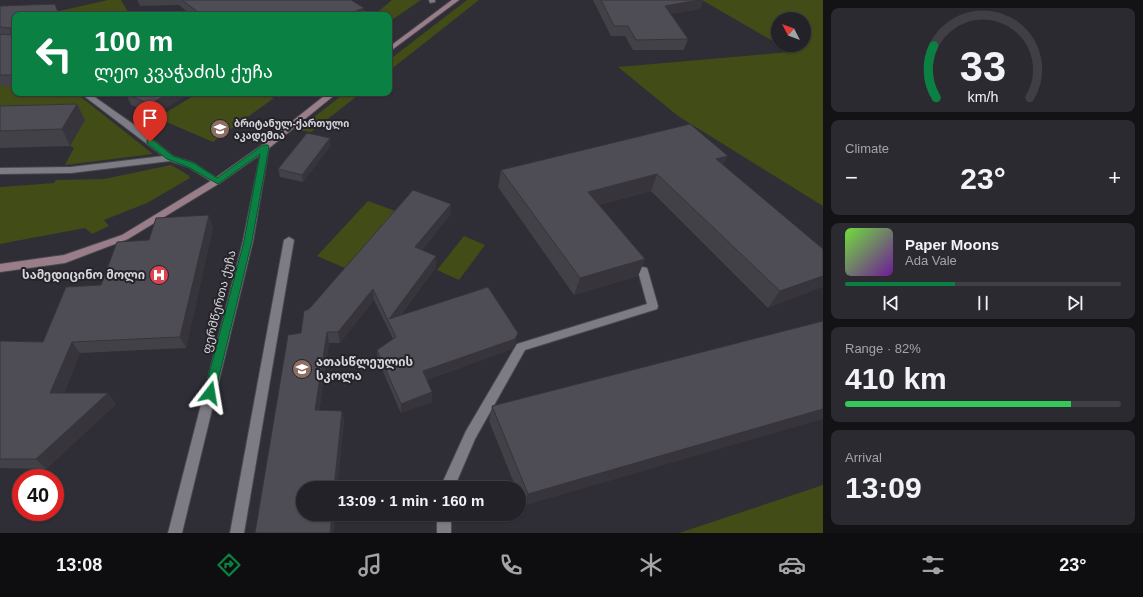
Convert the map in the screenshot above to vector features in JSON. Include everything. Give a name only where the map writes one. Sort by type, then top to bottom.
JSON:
[{"type":"main road","points":[[392,48],[456,0]]},
{"type":"main road","points":[[0,268],[66,259],[125,237],[218,181],[265,147],[329,96]]},
{"type":"street","points":[[88,96],[130,126],[170,158],[191,165],[218,181]]},
{"type":"street","name":"ფერმწერთა ქუჩა","points":[[175,533],[248,241],[265,147]]},
{"type":"street","points":[[0,171],[71,170],[170,158]]},
{"type":"street","points":[[237,533],[289,240]]},
{"type":"street","points":[[450,481],[470,435],[521,347],[653,306],[643,271]]},
{"type":"street","points":[[444,521],[444,533]]},
{"type":"green space","points":[[108,0],[121,0],[128,12],[59,12]]},
{"type":"green space","points":[[392,0],[421,0],[392,20],[392,12],[378,12]]},
{"type":"green space","points":[[467,0],[479,0],[392,69],[392,58]]},
{"type":"green space","points":[[702,0],[823,0],[823,206],[678,116],[618,67],[790,52],[811,52],[811,12],[771,12],[771,40]]},
{"type":"green space","points":[[0,46],[12,48],[12,96],[80,96],[153,154],[65,165],[74,148],[70,146],[84,121],[0,123]]},
{"type":"green space","points":[[193,96],[268,96],[274,98],[213,142],[157,118]]},
{"type":"green space","points":[[341,96],[357,96],[311,132],[297,130]]},
{"type":"green space","points":[[171,165],[188,175],[190,178],[147,203],[104,220],[109,226],[92,234],[85,228],[0,244],[0,187],[54,183],[56,180],[104,179]]},
{"type":"green space","points":[[368,201],[401,213],[352,271],[317,256]]},
{"type":"green space","points":[[464,236],[485,245],[459,280],[437,270]]},
{"type":"green space","points":[[823,485],[823,533],[679,533]]},
{"type":"building","points":[[182,0],[351,0],[364,8],[353,12],[198,12]]},
{"type":"building","points":[[601,0],[699,0],[665,6],[688,39],[636,40],[628,26],[614,26]]},
{"type":"building","points":[[55,4],[58,12],[12,12],[12,75],[0,75],[0,34],[10,35],[11,28],[0,27],[0,6]]},
{"type":"building","points":[[131,96],[164,96],[150,104]]},
{"type":"building","points":[[77,104],[62,129],[0,131],[0,106]]},
{"type":"building","points":[[690,124],[728,156],[716,159],[823,249],[823,276],[780,291],[657,174],[588,192],[645,259],[580,278],[501,170]]},
{"type":"building","points":[[307,133],[330,138],[302,175],[278,169]]},
{"type":"building","points":[[413,190],[451,204],[415,247],[436,256],[389,319],[488,287],[518,333],[515,339],[423,371],[432,392],[401,404],[377,350],[396,337],[373,289],[338,332],[327,332],[315,410],[342,411],[335,481],[296,481],[296,521],[331,521],[330,533],[255,533],[288,335],[301,333],[304,311],[309,309]]},
{"type":"building","points":[[209,215],[180,337],[72,342],[50,393],[108,393],[36,459],[0,459],[0,341],[43,342],[66,287],[101,285],[117,242],[149,240],[156,218]]},
{"type":"building","points":[[823,321],[823,409],[528,494],[526,489],[526,481],[523,481],[492,406]]},
{"type":"place","name":"ბრიტანულ-ქართული აკადემია","points":[[220,129]]},
{"type":"place","name":"სამედიცინო მოლი","points":[[159,275]]},
{"type":"place","name":"ათასწლეულის სკოლა","points":[[302,369]]},
{"type":"route","points":[[150,142],[170,158],[191,165],[218,181],[265,147],[248,241],[210,393]]}]
